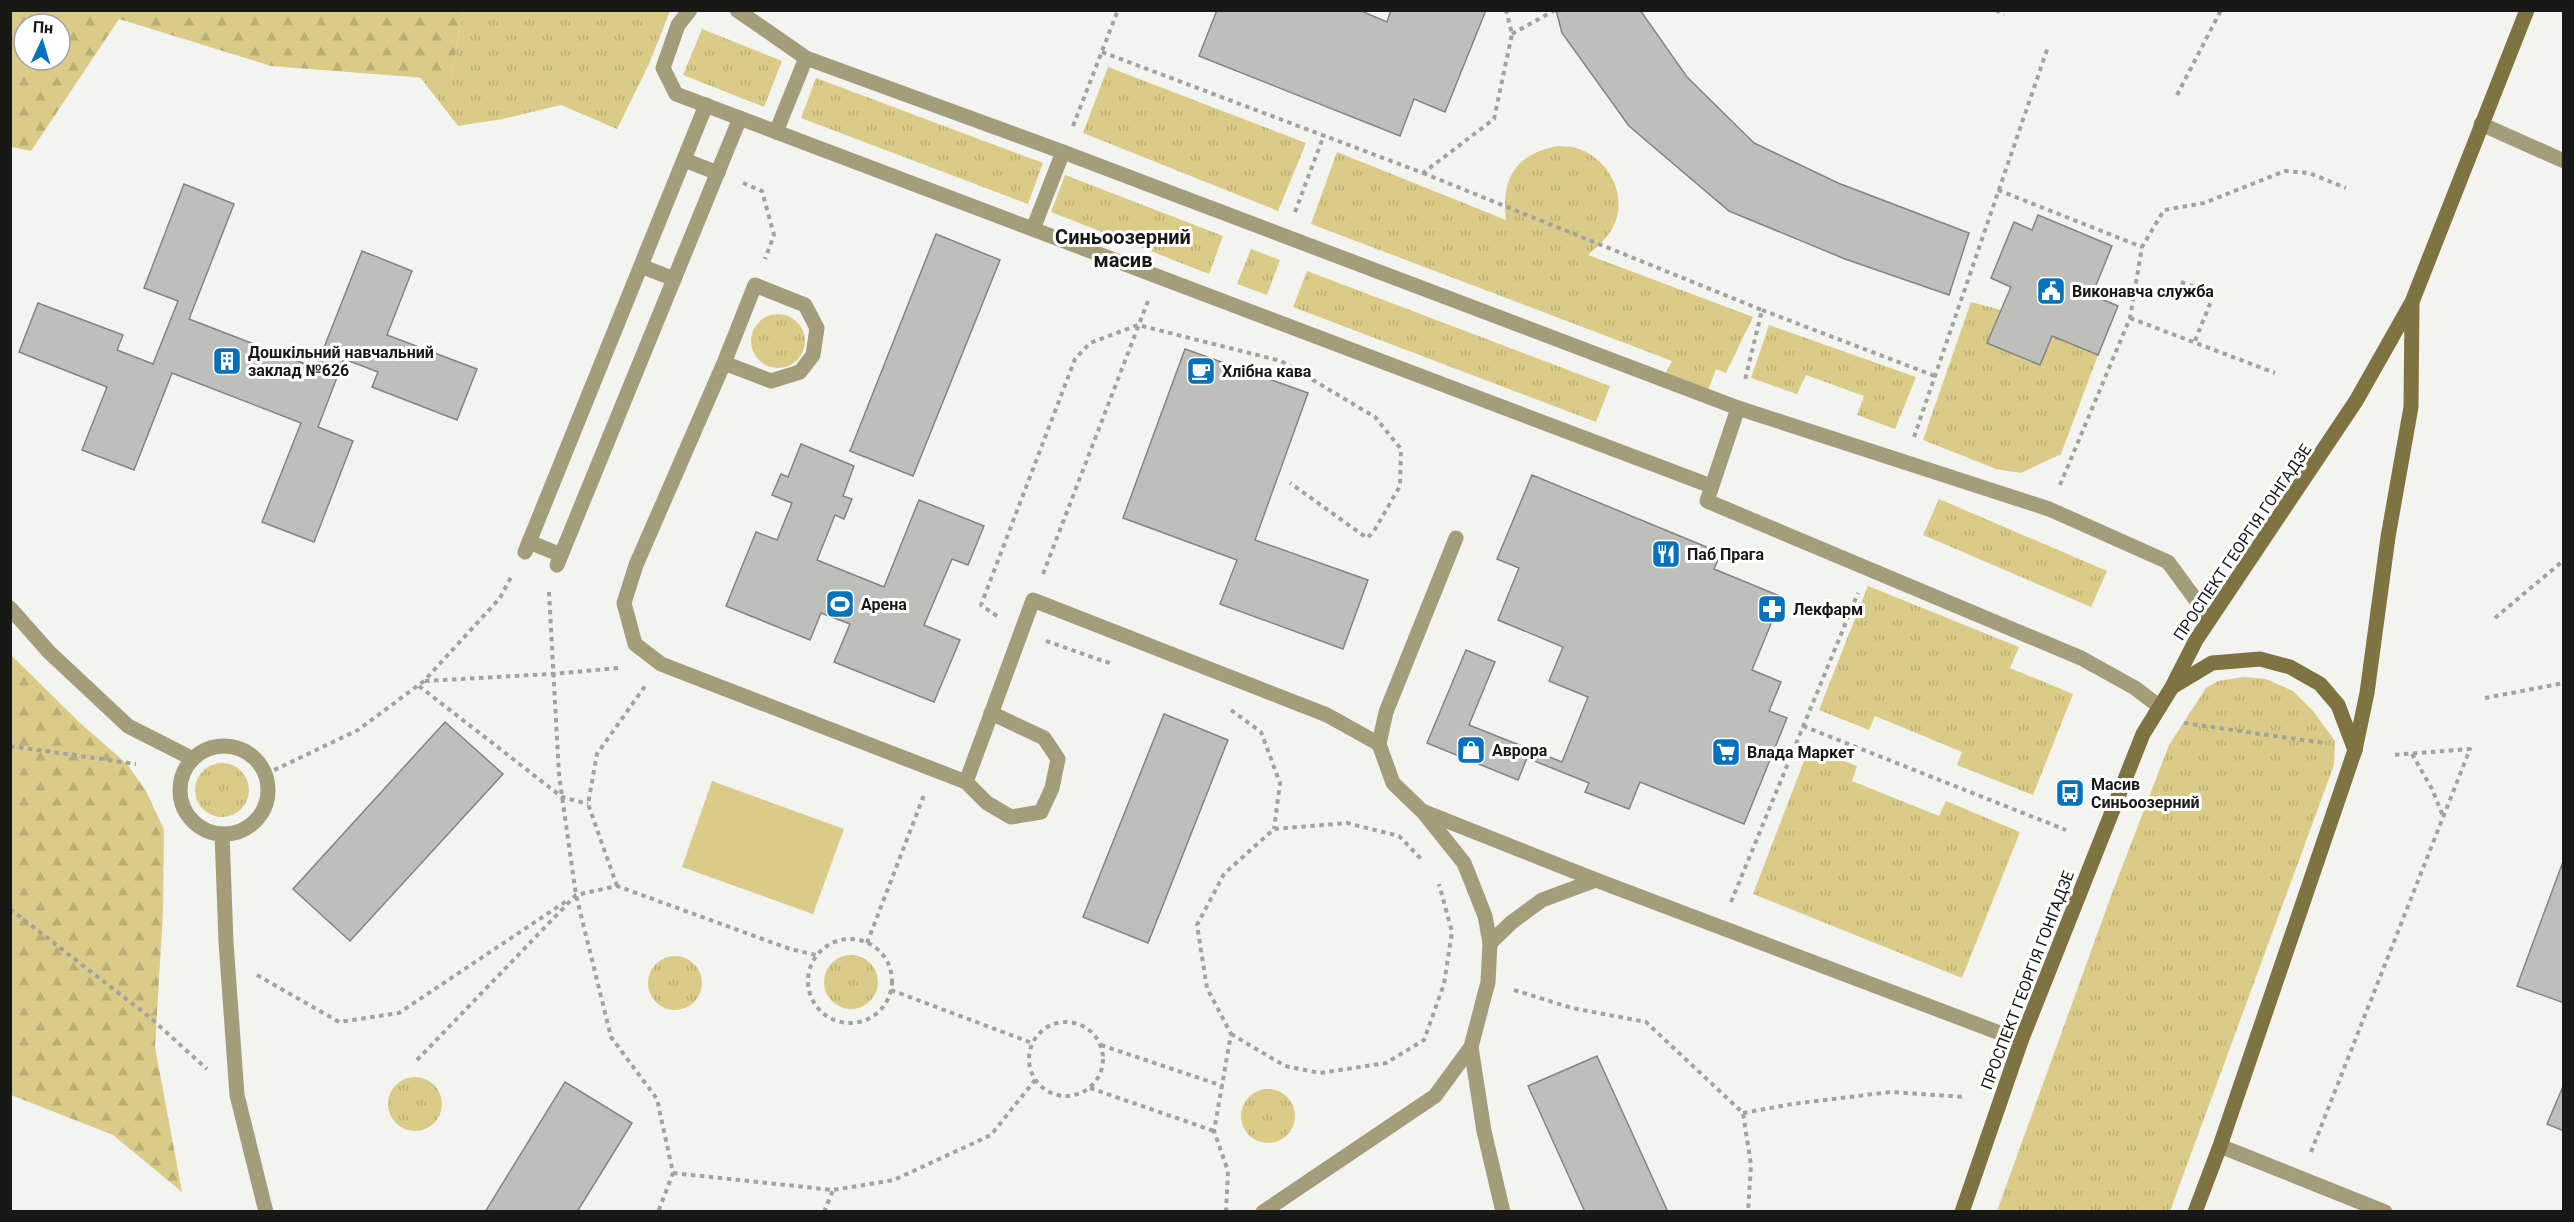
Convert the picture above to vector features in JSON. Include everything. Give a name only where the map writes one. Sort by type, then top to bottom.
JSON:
[{"type":"street","points":[[690,10],[678,25],[663,68],[676,94],[1711,486]]},
{"type":"street","points":[[737,10],[806,58],[1063,152],[1738,408],[2049,509],[2168,562],[2210,619]]},
{"type":"street","name":"ПРОСПЕКТ ГЕОРГІЯ ГОНГАДЗЕ","points":[[1962,1212],[2021,1041],[2143,734],[2172,687],[2196,640],[2356,401],[2412,302],[2527,10]]},
{"type":"street","points":[[776,132],[806,58]]},
{"type":"street","points":[[706,105],[527,547],[559,560],[740,118]]},
{"type":"street","points":[[2481,124],[2564,161]]},
{"type":"street","points":[[1033,229],[1063,152]]},
{"type":"street","points":[[684,160],[718,173]]},
{"type":"street","points":[[641,266],[674,279]]},
{"type":"street","points":[[724,363],[771,381],[800,372],[813,355],[817,328],[805,305],[755,285],[724,363],[636,565],[624,603],[634,644],[660,664],[966,782],[987,803],[1011,817],[1041,812],[1052,788],[1058,759],[1044,738],[991,713]]},
{"type":"street","name":"ПРОСПЕКТ ГЕОРГІЯ ГОНГАДЗЕ","points":[[2195,1212],[2220,1146],[2355,750],[2367,693],[2388,537],[2411,406],[2412,302]]},
{"type":"street","points":[[1738,408],[1707,501],[2081,658],[2135,688],[2160,707]]},
{"type":"street","points":[[1263,1212],[1435,1096],[1471,1047],[1488,982],[1490,943],[1485,916],[1464,863],[1422,811],[1393,783],[1379,744],[1386,712],[1456,538]]},
{"type":"street","points":[[966,782],[1033,600],[1327,715],[1379,744]]},
{"type":"street","points":[[10,608],[49,652],[128,726],[193,759]]},
{"type":"street","points":[[2172,687],[2212,663],[2260,659],[2290,667],[2320,684],[2338,705],[2355,750]]},
{"type":"street","points":[[219,746],[234,747],[247,752],[258,761],[266,774],[268,796],[260,816],[250,826],[236,832],[222,834],[208,831],[195,824],[186,813],[181,799],[180,784],[193,759],[205,750],[219,746]]},
{"type":"street","points":[[1422,811],[1596,880],[2021,1041]]},
{"type":"street","points":[[222,834],[226,942],[237,1095],[267,1211]]},
{"type":"street","points":[[1490,943],[1512,922],[1542,900],[1596,880]]},
{"type":"street","points":[[1471,1047],[1484,1131],[1503,1212]]},
{"type":"street","points":[[2220,1146],[2385,1212]]},
{"type":"path","points":[[1063,152],[1118,10]]},
{"type":"path","points":[[1423,172],[1494,119],[1512,34],[1506,10]]},
{"type":"path","points":[[1512,34],[1555,10]]},
{"type":"path","points":[[1996,10],[2004,15]]},
{"type":"path","points":[[2177,95],[2221,10]]},
{"type":"path","points":[[1906,461],[2048,47]]},
{"type":"path","points":[[1102,52],[1423,172],[1761,310],[1935,376]]},
{"type":"path","points":[[1286,238],[1324,135]]},
{"type":"path","points":[[2049,509],[2130,318],[2142,247],[2164,210],[2204,203],[2284,171],[2309,173],[2346,188]]},
{"type":"path","points":[[718,173],[762,191],[774,235],[755,285]]},
{"type":"path","points":[[1998,190],[2142,247]]},
{"type":"path","points":[[1033,600],[1157,276]]},
{"type":"path","points":[[2181,282],[2214,294],[2194,343]]},
{"type":"path","points":[[1738,408],[1761,310]]},
{"type":"path","points":[[2130,318],[2275,373]]},
{"type":"path","points":[[1122,668],[1021,632],[981,605],[1075,359],[1090,343],[1138,326],[1281,361],[1375,417],[1401,449],[1400,486],[1374,531],[1367,538],[1290,483]]},
{"type":"path","points":[[266,774],[358,730],[419,686],[500,598],[527,547]]},
{"type":"path","points":[[559,560],[548,595],[552,675],[562,797],[576,894],[611,1037],[657,1099],[673,1173],[658,1212]]},
{"type":"path","points":[[2495,618],[2564,560]]},
{"type":"path","points":[[1742,908],[1731,903],[1867,570]]},
{"type":"path","points":[[424,681],[552,675],[660,664]]},
{"type":"path","points":[[617,886],[588,804],[597,754],[660,664]]},
{"type":"path","points":[[2485,698],[2564,683]]},
{"type":"path","points":[[419,686],[562,797],[588,804]]},
{"type":"path","points":[[1223,704],[1261,732],[1280,783],[1274,829]]},
{"type":"path","points":[[2184,723],[2327,744]]},
{"type":"path","points":[[1803,726],[2066,830]]},
{"type":"path","points":[[10,746],[138,764]]},
{"type":"path","points":[[2300,1179],[2470,748],[2392,755]]},
{"type":"path","points":[[2412,754],[2432,789],[2443,817]]},
{"type":"path","points":[[867,943],[933,769]]},
{"type":"path","points":[[1422,860],[1399,836],[1347,823],[1274,829],[1224,874],[1197,925],[1207,988],[1231,1034],[1285,1066],[1320,1073],[1386,1063],[1424,1040],[1444,984],[1452,932],[1437,876]]},
{"type":"path","points":[[226,942],[261,980],[339,1022],[399,1013],[576,894],[617,886],[790,949],[816,955]]},
{"type":"path","points":[[417,1060],[576,894]]},
{"type":"path","points":[[10,909],[147,1015],[237,1095]]},
{"type":"path","points":[[850,939],[867,943],[879,951],[890,967],[891,990],[879,1011],[867,1019],[852,1023],[828,1017],[817,1008],[809,993],[807,978],[816,955],[836,941],[850,939]]},
{"type":"path","points":[[1488,982],[1572,1008],[1646,1022],[1743,1113],[1751,1165],[1748,1212]]},
{"type":"path","points":[[891,990],[1032,1043]]},
{"type":"path","points":[[1074,1022],[1095,1034],[1101,1045],[1104,1056],[1102,1068],[1098,1079],[1090,1088],[1068,1096],[1044,1089],[1035,1080],[1030,1068],[1029,1056],[1032,1043],[1040,1032],[1050,1025],[1074,1022]]},
{"type":"path","points":[[1226,1212],[1228,1171],[1214,1131],[1231,1034]]},
{"type":"path","points":[[1101,1045],[1222,1086]]},
{"type":"path","points":[[673,1173],[833,1190],[894,1180],[991,1135],[1035,1080]]},
{"type":"path","points":[[1090,1088],[1214,1131]]},
{"type":"path","points":[[1743,1113],[1792,1104],[1891,1092],[1965,1097]]},
{"type":"path","points":[[824,1212],[833,1190]]},
{"type":"green space","points":[[11,10],[463,10],[451,80],[271,66],[119,19],[31,151],[11,147]]},
{"type":"green space","points":[[463,11],[670,11],[649,64],[617,129],[561,105],[503,119],[458,126],[420,77],[451,79]]},
{"type":"green space","points":[[702,29],[782,61],[764,107],[683,75]]},
{"type":"green space","points":[[1108,67],[1306,143],[1278,211],[1083,133]]},
{"type":"green space","points":[[816,78],[1043,163],[1028,204],[801,118]]},
{"type":"green space","points":[[1558,146],[1576,148],[1598,160],[1613,180],[1617,191],[1619,203],[1613,227],[1605,239],[1588,255],[1753,317],[1726,373],[1716,369],[1708,390],[1665,374],[1672,361],[1311,224],[1337,152],[1506,220],[1506,192],[1514,171],[1531,155]]},
{"type":"green space","points":[[1065,175],[1223,236],[1209,274],[1051,212]]},
{"type":"green space","points":[[1251,249],[1280,260],[1267,295],[1237,284]]},
{"type":"green space","points":[[1307,271],[1610,386],[1596,422],[1293,307]]},
{"type":"green space","points":[[1971,302],[2001,310],[1987,343],[2039,365],[2052,336],[2098,355],[2061,454],[2021,473],[1996,469],[1923,440]]},
{"type":"green space","points":[[778,314],[788,316],[797,322],[803,331],[805,341],[803,351],[797,360],[788,366],[778,368],[768,366],[759,360],[753,351],[751,341],[753,331],[759,322],[768,316]]},
{"type":"green space","points":[[1769,325],[1916,377],[1895,429],[1857,415],[1864,396],[1806,375],[1797,394],[1751,378]]},
{"type":"green space","points":[[1939,499],[2107,571],[2091,607],[1923,535]]},
{"type":"green space","points":[[1868,586],[2019,647],[2010,668],[2073,694],[2033,795],[1957,765],[1962,752],[1875,716],[1869,730],[1819,710]]},
{"type":"green space","points":[[10,654],[79,722],[127,764],[146,791],[164,830],[163,912],[155,1047],[182,1192],[113,1135],[11,1095]]},
{"type":"green space","points":[[2243,677],[2266,679],[2293,691],[2313,711],[2335,741],[2334,765],[2170,1211],[1997,1211],[2111,896],[2169,745],[2206,688],[2218,681]]},
{"type":"green space","points":[[1809,748],[1857,766],[1852,781],[1939,816],[1946,801],[2020,832],[1962,978],[1753,894]]},
{"type":"green space","points":[[222,763],[232,765],[241,771],[247,780],[249,790],[247,800],[241,809],[232,815],[222,817],[212,815],[203,809],[197,800],[195,790],[197,780],[203,771],[212,765]]},
{"type":"green space","points":[[712,781],[844,829],[813,914],[682,867]]},
{"type":"green space","points":[[851,955],[861,957],[870,963],[876,972],[878,982],[876,992],[870,1001],[861,1007],[851,1009],[841,1007],[832,1001],[826,992],[824,982],[826,972],[832,963],[841,957]]},
{"type":"green space","points":[[675,956],[685,958],[694,964],[700,973],[702,983],[700,993],[694,1002],[685,1008],[675,1010],[665,1008],[656,1002],[650,993],[648,983],[650,973],[656,964],[665,958]]},
{"type":"green space","points":[[415,1077],[425,1079],[434,1085],[440,1094],[442,1104],[440,1114],[434,1123],[425,1129],[415,1131],[405,1129],[396,1123],[390,1114],[388,1104],[390,1094],[396,1085],[405,1079]]},
{"type":"green space","points":[[1268,1089],[1278,1091],[1287,1097],[1293,1106],[1295,1116],[1293,1126],[1287,1135],[1278,1141],[1268,1143],[1258,1141],[1249,1135],[1243,1126],[1241,1116],[1243,1106],[1249,1097],[1258,1091]]},
{"type":"building","points":[[1217,10],[1359,10],[1387,22],[1391,10],[1486,10],[1445,112],[1414,99],[1400,136],[1199,56]]},
{"type":"building","points":[[1556,10],[1640,10],[1687,77],[1754,143],[1838,183],[1969,233],[1949,295],[1845,259],[1729,211],[1629,126],[1562,33]]},
{"type":"building","name":"Дошкільний навчальний заклад №626","points":[[184,184],[234,204],[189,319],[316,368],[362,251],[412,271],[387,335],[477,369],[457,420],[372,387],[378,372],[344,359],[318,427],[353,441],[314,542],[262,522],[301,423],[172,373],[134,470],[82,450],[107,387],[19,352],[38,303],[123,335],[117,350],[153,364],[178,301],[144,288]]},
{"type":"building","name":"Виконавча служба","points":[[2038,215],[2112,246],[2092,295],[2118,306],[2098,355],[2052,336],[2040,365],[1987,343],[2011,287],[1991,278],[2014,222],[2032,230]]},
{"type":"building","points":[[936,234],[1000,260],[913,476],[850,451]]},
{"type":"building","points":[[1185,349],[1308,393],[1255,540],[1368,580],[1343,649],[1220,604],[1237,560],[1123,518]]},
{"type":"building","points":[[801,444],[854,466],[843,496],[852,499],[844,519],[835,515],[817,560],[884,587],[919,500],[984,526],[968,565],[952,559],[924,625],[960,640],[934,702],[834,662],[850,624],[821,613],[810,640],[726,606],[756,532],[777,540],[792,503],[772,495],[781,474],[788,477]]},
{"type":"building","points":[[1532,475],[1721,553],[1714,569],[1782,597],[1752,670],[1781,682],[1769,711],[1787,718],[1744,824],[1640,782],[1629,809],[1585,792],[1589,783],[1527,758],[1518,780],[1427,743],[1466,650],[1495,662],[1469,725],[1562,762],[1588,697],[1549,681],[1563,647],[1498,620],[1519,568],[1497,559]]},
{"type":"building","points":[[1164,714],[1228,740],[1148,943],[1083,917]]},
{"type":"building","points":[[445,722],[503,774],[350,941],[293,889]]},
{"type":"building","points":[[2564,859],[2564,1003],[2517,986]]},
{"type":"building","points":[[1597,1056],[1668,1212],[1585,1212],[1528,1086]]},
{"type":"building","points":[[565,1082],[632,1123],[577,1212],[485,1212]]},
{"type":"building","points":[[2564,1084],[2564,1131],[2547,1124]]},
{"type":"place","name":"Виконавча служба","points":[[2051,291]]},
{"type":"place","name":"Дошкільний навчальний заклад №626","points":[[227,361]]},
{"type":"place","name":"Хлібна кава","points":[[1201,371]]},
{"type":"place","name":"Паб Прага","points":[[1666,554]]},
{"type":"place","name":"Арена","points":[[840,604]]},
{"type":"place","name":"Лекфарм","points":[[1772,609]]},
{"type":"place","name":"Аврора","points":[[1471,750]]},
{"type":"place","name":"Влада Маркет","points":[[1726,752]]},
{"type":"place","name":"Масив Синьоозерний","points":[[2070,793]]},
{"type":"district","name":"Синьоозерний масив","points":[[1123,248]]}]
